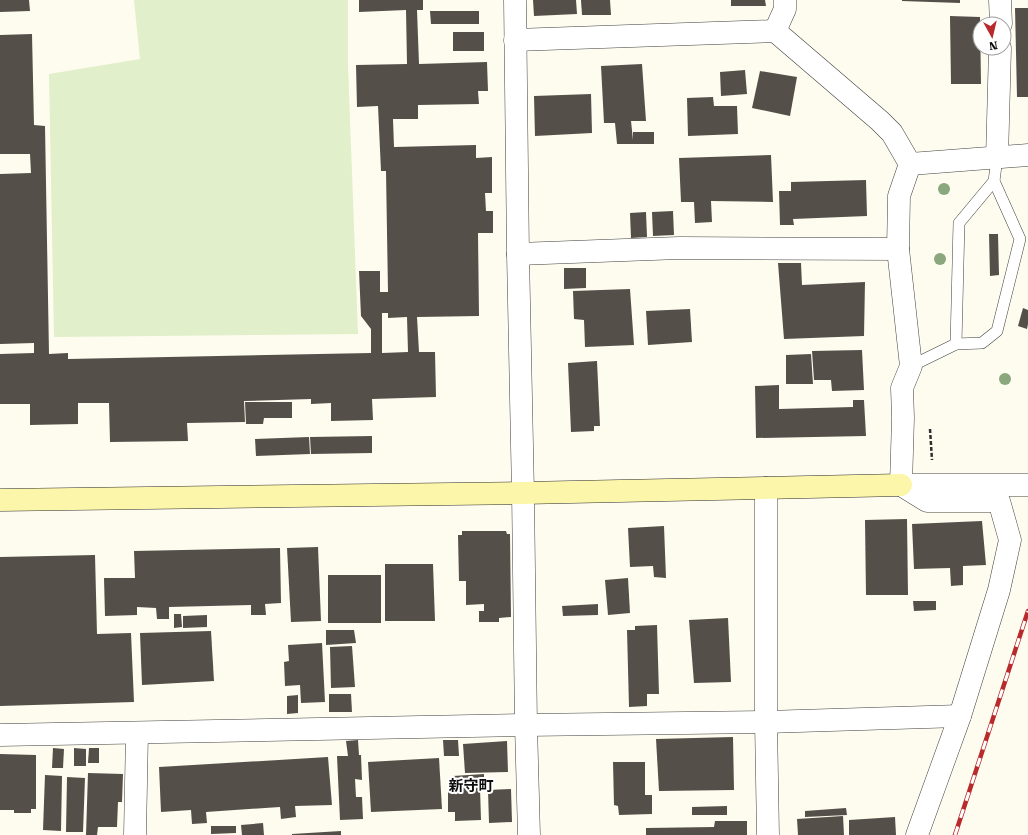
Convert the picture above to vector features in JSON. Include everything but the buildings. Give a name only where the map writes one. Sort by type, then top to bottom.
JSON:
[{"type":"street","points":[[515,0],[518,254],[529,835]]},
{"type":"street","points":[[775,31],[785,9],[785,0]]},
{"type":"street","points":[[1000,0],[1001,16]]},
{"type":"street","points":[[515,40],[775,31],[892,133],[910,164],[899,196],[898,249],[911,366],[902,388],[903,418],[901,485]]},
{"type":"street","points":[[997,158],[1000,56]]},
{"type":"street","points":[[910,164],[1028,155]]},
{"type":"street","points":[[518,254],[679,248],[898,249]]},
{"type":"street","points":[[0,500],[523,493],[901,485],[1028,485]]},
{"type":"street","points":[[901,485],[927,501],[1000,501],[1010,540],[999,590],[960,716],[917,835]]},
{"type":"street","points":[[766,488],[766,722],[768,835]]},
{"type":"street","points":[[0,735],[526,724],[766,722],[960,716]]},
{"type":"street","points":[[135,835],[137,733]]},
{"type":"lane","points":[[911,366],[956,344],[982,343],[997,331],[1020,239],[994,181],[997,158]]},
{"type":"lane","points":[[956,344],[959,223],[994,181]]},
{"type":"path","points":[[903,418],[929,418],[932,466]]},
{"type":"green space","points":[[134,0],[348,0],[348,66],[358,334],[54,337],[49,74],[140,59]]},
{"type":"railway","points":[[955,835],[1028,611]]},
{"type":"district","name":"新守町","points":[[471,786]]}]
